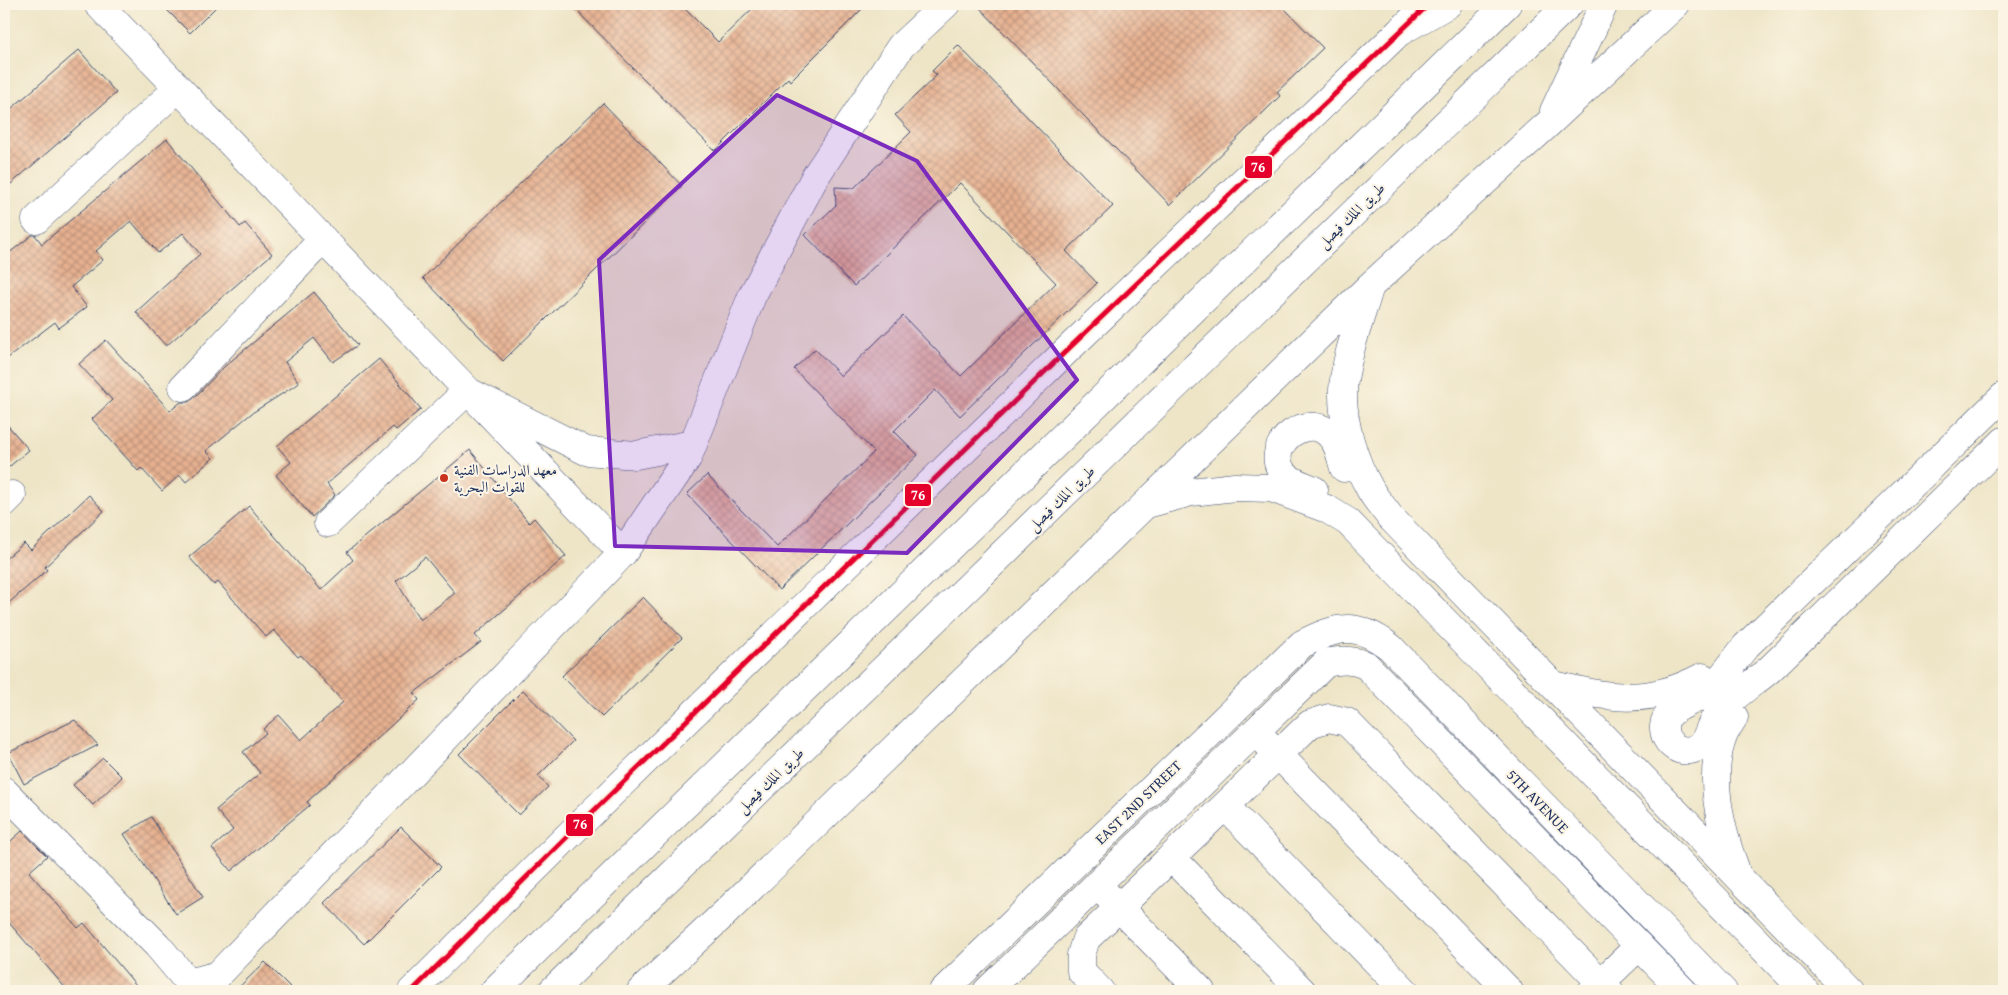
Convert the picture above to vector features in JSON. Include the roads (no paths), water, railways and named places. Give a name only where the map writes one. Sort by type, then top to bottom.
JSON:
[{"type":"main road","points":[[98,4],[622,553]]},
{"type":"main road","points":[[4,791],[157,945],[189,983],[218,975],[622,553],[688,457],[752,296],[815,177],[901,46],[946,4]]},
{"type":"main road","points":[[412,991],[578,826],[1048,369],[1429,4]]},
{"type":"main road","points":[[1401,31],[1448,4]]},
{"type":"main road","points":[[494,991],[1507,4]]},
{"type":"main road","name":"طريق الملك فيصل","points":[[552,991],[1569,4]]},
{"type":"main road","points":[[1548,124],[1604,4]]},
{"type":"main road","points":[[641,991],[725,913],[1370,286],[1676,4]]},
{"type":"main road","points":[[36,220],[178,88]]},
{"type":"main road","points":[[183,387],[323,239]]},
{"type":"main road","points":[[1370,286],[1343,390],[1345,414],[1351,443],[1360,467],[1370,490],[1390,518]]},
{"type":"main road","points":[[467,391],[586,451],[636,455],[693,444]]},
{"type":"main road","points":[[328,523],[467,391]]},
{"type":"main road","points":[[2004,396],[1746,646],[1716,683],[1703,694],[1673,710],[1666,717],[1664,727],[1670,744],[1682,750],[1697,748],[1723,709],[1768,670],[2004,441]]},
{"type":"main road","points":[[1804,991],[1367,540],[1327,496],[1296,482],[1282,472],[1278,463],[1282,442],[1288,436],[1304,427],[1319,427],[1325,430],[1334,439],[1344,469],[1353,486],[1390,518],[1850,991]]},
{"type":"main road","points":[[1143,505],[1191,492],[1235,487],[1271,488],[1327,509],[1348,522],[1367,540]]},
{"type":"main road","name":"5TH AVENUE","points":[[1343,629],[1355,628],[1374,635],[1390,647],[1723,991]]},
{"type":"main road","name":"EAST 2ND STREET","points":[[943,991],[1302,644],[1326,632],[1343,629]]},
{"type":"main road","points":[[1553,685],[1597,694],[1618,696],[1638,697],[1662,694],[1682,688],[1706,675],[1746,646]]},
{"type":"main road","name":"EAST 2ND STREET","points":[[991,990],[1326,664],[1340,660],[1354,660]]},
{"type":"main road","name":"5TH AVENUE","points":[[1354,660],[1366,665],[1388,687],[1683,991]]},
{"type":"main road","points":[[1738,876],[1720,821],[1717,787],[1718,761],[1724,734],[1739,709],[1753,693],[1768,670]]},
{"type":"main road","points":[[1234,710],[1509,991]]},
{"type":"main road","points":[[1100,991],[1081,971],[1081,955],[1086,939],[1310,724],[1330,718],[1347,722],[1600,988],[1639,946]]},
{"type":"main road","points":[[1224,806],[1405,991]]},
{"type":"main road","points":[[1171,857],[1302,991]]},
{"type":"main road","points":[[1076,863],[1201,991]]},
{"type":"main road","points":[[969,966],[991,990]]},
{"type":"place","name":"معهد الدراسات الفنية للقوات البحرية","points":[[444,478]]}]
